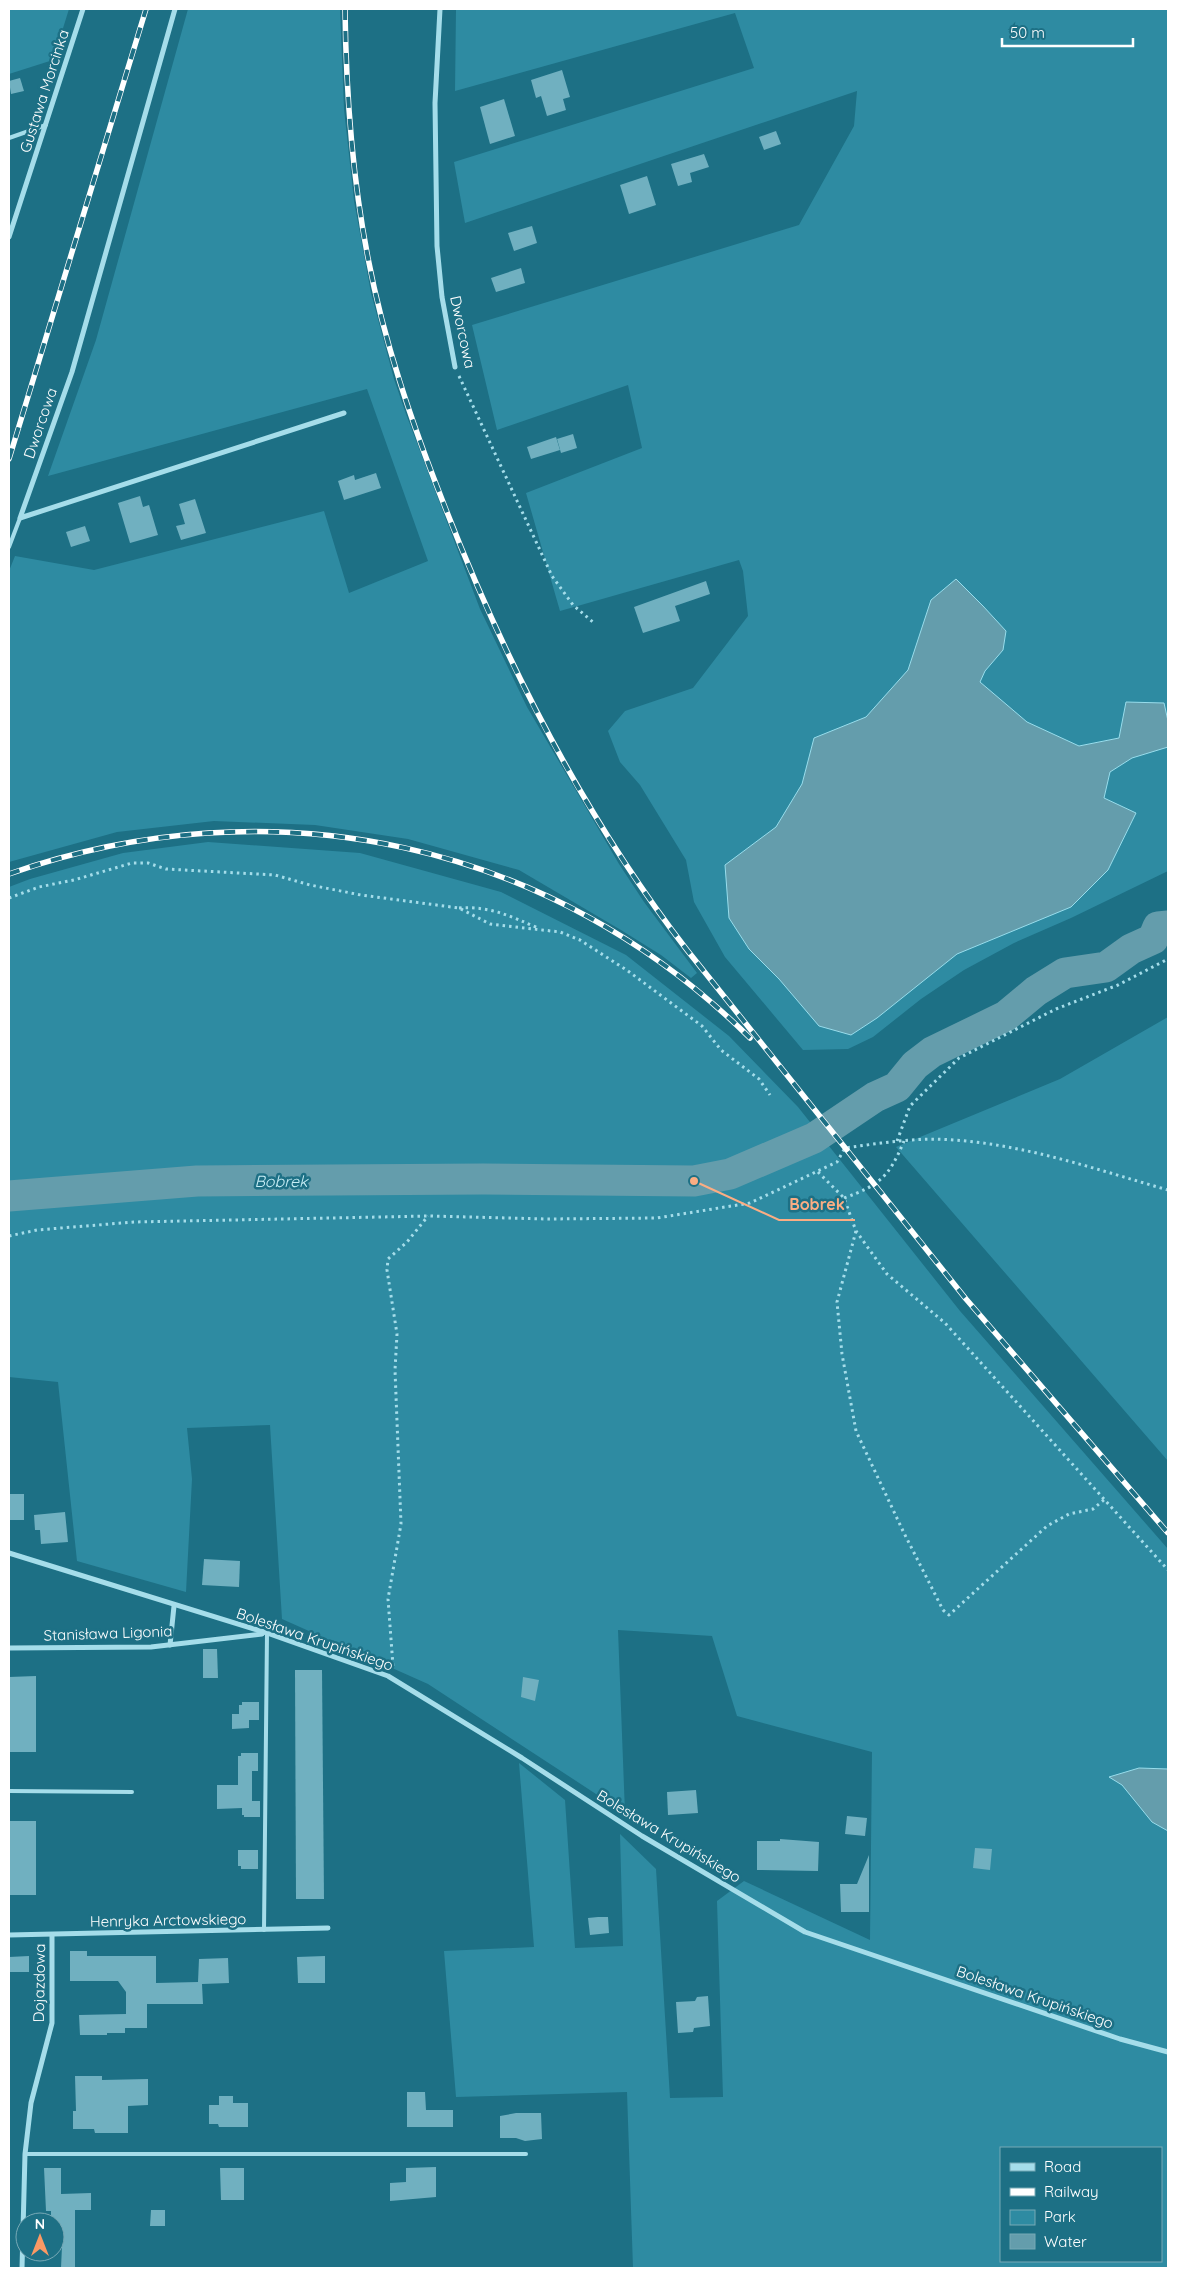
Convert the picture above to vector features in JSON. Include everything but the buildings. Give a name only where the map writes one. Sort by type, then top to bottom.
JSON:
[{"type":"street","name":"Gustawa Morcinka","points":[[9,237],[84,9]]},
{"type":"street","name":"Dworcowa","points":[[20,518],[72,372],[175,9]]},
{"type":"street","name":"Dworcowa","points":[[440,9],[435,103],[437,246],[442,296],[455,367]]},
{"type":"street","points":[[20,518],[344,413]]},
{"type":"street","name":"Bolesława Krupińskiego","points":[[9,1553],[174,1606],[267,1633],[388,1676],[522,1758],[642,1836],[805,1932],[1120,2039],[1168,2052]]},
{"type":"street","points":[[170,1645],[174,1606]]},
{"type":"street","name":"Stanisława Ligonia","points":[[9,1648],[151,1647],[267,1633]]},
{"type":"street","name":"Henryka Arctowskiego","points":[[9,1935],[328,1928]]},
{"type":"street","name":"Dojazdowa","points":[[22,2268],[26,2154],[31,2103],[52,2023],[52,1935]]},
{"type":"lane","points":[[9,138],[46,125]]},
{"type":"lane","points":[[9,547],[20,518]]},
{"type":"lane","points":[[264,1930],[267,1633]]},
{"type":"lane","points":[[9,1791],[132,1792]]},
{"type":"lane","points":[[26,2154],[526,2154]]},
{"type":"path","name":"Dworcowa","points":[[455,367],[552,576],[573,605],[594,623]]},
{"type":"path","points":[[9,898],[39,887],[74,880],[132,863],[148,863],[166,869],[275,876],[361,895],[459,908],[476,907],[498,911],[541,929]]},
{"type":"path","points":[[459,908],[490,924],[560,932],[580,940],[628,971],[702,1026],[721,1050],[759,1079],[770,1096]]},
{"type":"path","points":[[897,1141],[910,1106],[959,1058],[1056,1009],[1118,985],[1168,959]]},
{"type":"path","points":[[9,1236],[37,1230],[134,1222],[429,1216],[548,1219],[657,1218],[750,1203],[837,1162],[845,1148],[897,1141],[953,1140],[1011,1146],[1168,1190]]},
{"type":"path","points":[[844,1198],[874,1186],[894,1165],[904,1141]]},
{"type":"path","points":[[818,1171],[844,1198],[856,1231],[887,1274],[945,1323],[1168,1570]]},
{"type":"path","points":[[388,1676],[394,1666],[388,1599],[401,1524],[394,1370],[397,1334],[387,1270],[388,1259],[407,1242],[429,1216]]},
{"type":"path","points":[[856,1231],[837,1302],[842,1354],[856,1431],[943,1610],[949,1615],[1047,1526],[1069,1514],[1093,1509],[1105,1499]]},
{"type":"green space","points":[[9,9],[69,9],[53,60],[9,74]]},
{"type":"green space","points":[[188,9],[340,9],[344,109],[354,201],[371,293],[394,379],[406,414],[480,609],[527,707],[619,864],[644,902],[697,973],[691,978],[661,955],[519,870],[408,839],[315,825],[214,821],[117,832],[9,862],[9,571],[15,556],[94,570],[324,511],[349,593],[428,561],[367,389],[48,476],[96,340]]},
{"type":"green space","points":[[456,9],[1168,9],[1168,871],[1014,943],[964,970],[921,999],[873,1037],[848,1049],[803,1050],[725,957],[694,902],[686,860],[640,785],[620,762],[608,731],[625,711],[693,688],[748,616],[743,571],[739,560],[560,611],[526,493],[642,448],[628,385],[497,430],[472,325],[799,225],[854,126],[857,91],[465,223],[454,162],[754,68],[735,13],[455,91]]},
{"type":"green space","points":[[208,842],[360,853],[501,892],[626,955],[729,1036],[798,1107],[960,1311],[1168,1549],[1168,2268],[633,2268],[627,2092],[456,2097],[444,1951],[534,1947],[519,1763],[565,1800],[575,1948],[623,1946],[620,1834],[656,1869],[670,2098],[723,2097],[717,1901],[744,1881],[870,1940],[872,1752],[737,1716],[712,1636],[618,1630],[625,1813],[428,1684],[282,1619],[270,1425],[187,1428],[192,1479],[186,1592],[77,1561],[58,1382],[9,1377],[9,887],[30,879],[123,853]]},
{"type":"green space","points":[[1168,1017],[1168,1461],[896,1147],[1060,1079]]},
{"type":"water","points":[[956,579],[1006,631],[1003,650],[985,671],[980,682],[1027,722],[1079,746],[1119,738],[1126,702],[1164,703],[1168,721],[1168,747],[1132,758],[1110,772],[1104,798],[1136,813],[1108,870],[1071,907],[957,954],[877,1018],[851,1035],[819,1026],[779,979],[749,949],[729,918],[725,865],[776,827],[802,784],[814,738],[866,717],[908,670],[931,600]]},
{"type":"water","points":[[1139,1768],[1168,1769],[1168,1831],[1152,1822],[1122,1785],[1109,1777]]},
{"type":"waterway","name":"Bobrek","points":[[9,1196],[197,1181],[483,1179],[694,1181],[730,1174],[814,1138],[875,1097],[897,1087],[915,1065],[932,1052],[1006,1016],[1036,991],[1065,973],[1106,967],[1131,949],[1153,939],[1158,927],[1168,926]]},
{"type":"railway","points":[[9,459],[146,9]]},
{"type":"railway","points":[[345,9],[348,103],[354,165],[362,227],[382,320],[420,442],[467,562],[520,678],[549,735],[613,845],[687,950],[966,1299],[1168,1533]]},
{"type":"railway","points":[[9,874],[108,847],[208,833],[307,834],[404,848],[497,875],[587,916],[672,971],[750,1038]]},
{"type":"place","name":"Bobrek","points":[[694,1181]]}]
